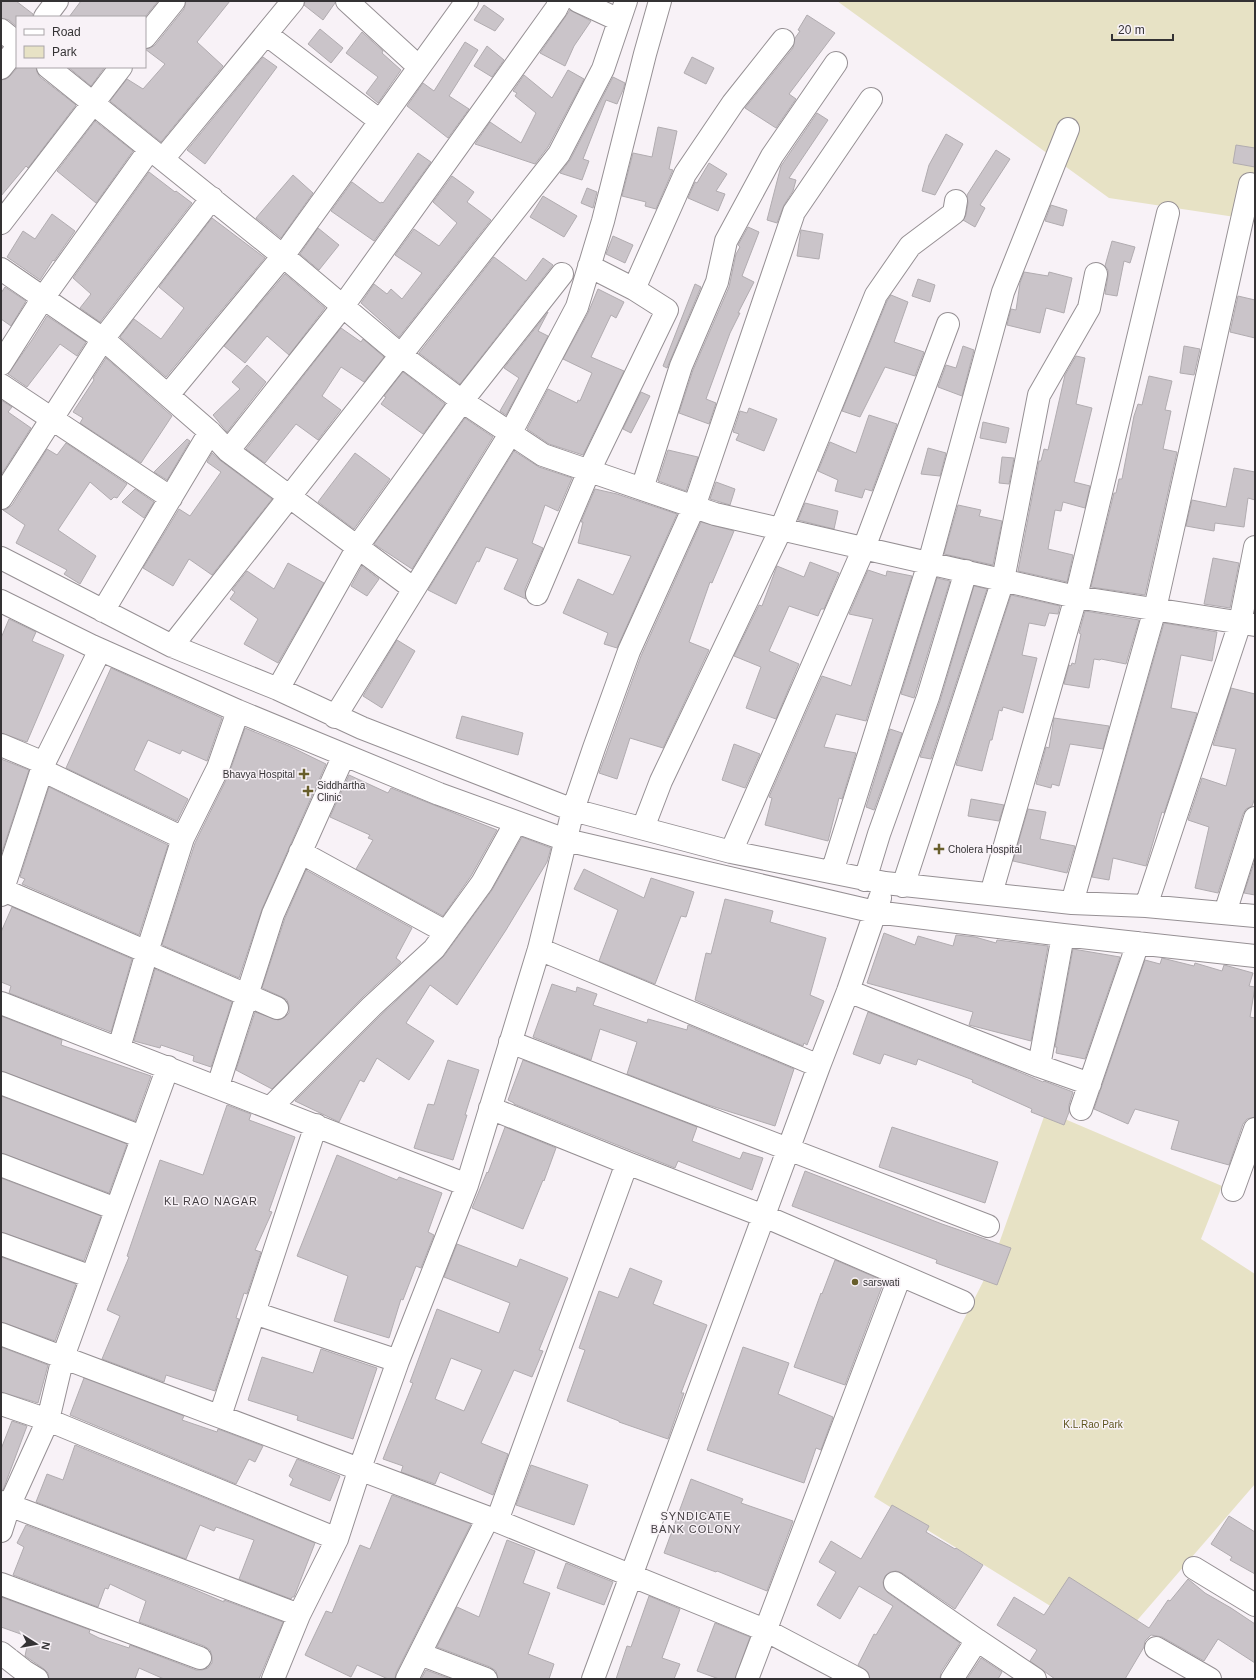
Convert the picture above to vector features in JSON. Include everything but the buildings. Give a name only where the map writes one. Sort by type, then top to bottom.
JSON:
[{"type":"street","points":[[46,16],[57,1]]},
{"type":"street","points":[[146,36],[174,1]]},
{"type":"street","points":[[1,364],[43,298],[157,154],[266,34],[292,1]]},
{"type":"street","points":[[347,1],[419,67]]},
{"type":"street","points":[[168,395],[283,256],[467,1]]},
{"type":"street","points":[[228,451],[343,306],[556,10],[560,1]]},
{"type":"street","points":[[172,646],[402,356],[559,154],[603,69],[622,10],[578,1]]},
{"type":"street","points":[[336,717],[510,434],[577,307],[603,221],[645,54],[660,1]]},
{"type":"street","points":[[1,30],[16,42]]},
{"type":"street","points":[[266,34],[380,121]]},
{"type":"street","points":[[634,289],[685,174],[733,103],[784,40]]},
{"type":"street","points":[[1,68],[16,49]]},
{"type":"street","points":[[642,489],[681,366],[717,282],[726,241],[772,156],[836,63]]},
{"type":"street","points":[[49,68],[212,198],[402,356],[462,401],[543,456],[715,514],[1076,596],[1247,624]]},
{"type":"street","points":[[1,223],[120,68]]},
{"type":"street","points":[[273,1679],[299,1614],[337,1538],[398,1361],[467,1185],[539,949],[573,810],[629,651],[694,507],[794,212],[871,99]]},
{"type":"street","points":[[832,872],[929,563],[1003,292],[1068,129]]},
{"type":"street","points":[[1072,903],[1155,609],[1250,184]]},
{"type":"street","points":[[1,498],[103,339],[212,198]]},
{"type":"street","points":[[643,828],[661,781],[781,529],[876,295],[910,246],[954,213],[956,201]]},
{"type":"street","points":[[991,894],[1076,596],[1168,213]]},
{"type":"street","points":[[537,594],[589,471],[667,310],[634,289],[589,266]]},
{"type":"street","points":[[1,269],[103,339],[210,432],[228,451],[414,589]]},
{"type":"street","points":[[278,689],[358,547],[462,401],[562,274]]},
{"type":"street","points":[[593,1679],[788,1149],[848,991],[884,883],[1003,580],[1039,395],[1089,308],[1096,274]]},
{"type":"street","points":[[731,852],[864,548],[948,324]]},
{"type":"street","points":[[1,385],[171,498]]},
{"type":"street","points":[[103,611],[210,432]]},
{"type":"street","points":[[1146,906],[1247,624],[1255,547]]},
{"type":"street","points":[[1,558],[172,646],[278,689],[336,717],[573,810],[731,852],[884,883],[1072,903],[1146,906],[1255,916]]},
{"type":"street","points":[[884,883],[879,834],[928,697],[966,571]]},
{"type":"street","points":[[1,601],[100,650],[238,711],[439,794],[566,840],[875,912],[1063,935],[1255,956]]},
{"type":"street","points":[[100,650],[43,767],[2,891],[277,1008]]},
{"type":"street","points":[[119,1048],[147,952],[183,838],[218,768],[238,711]]},
{"type":"street","points":[[1,745],[183,838]]},
{"type":"street","points":[[218,1086],[272,914],[344,755]]},
{"type":"street","points":[[1225,913],[1255,818]]},
{"type":"street","points":[[271,1107],[372,1006],[434,949],[482,883],[516,822]]},
{"type":"street","points":[[300,852],[446,932]]},
{"type":"street","points":[[1039,1066],[1063,935]]},
{"type":"street","points":[[1081,1109],[1138,943]]},
{"type":"street","points":[[539,949],[819,1066]]},
{"type":"street","points":[[848,991],[1039,1066],[1090,1084]]},
{"type":"street","points":[[1,1003],[218,1086],[467,1185]]},
{"type":"street","points":[[510,1042],[988,1226]]},
{"type":"street","points":[[1,1531],[5,1504],[48,1420],[63,1357],[168,1067]]},
{"type":"street","points":[[1,1083],[142,1137]]},
{"type":"street","points":[[490,1108],[764,1216],[963,1302]]},
{"type":"street","points":[[220,1416],[316,1125]]},
{"type":"street","points":[[1233,1190],[1255,1129]]},
{"type":"street","points":[[408,1679],[493,1519],[627,1163]]},
{"type":"street","points":[[1,1165],[116,1209]]},
{"type":"street","points":[[1,1244],[92,1277]]},
{"type":"street","points":[[747,1679],[900,1276]]},
{"type":"street","points":[[254,1313],[398,1361]]},
{"type":"street","points":[[1,1334],[493,1519],[765,1630],[858,1679]]},
{"type":"street","points":[[1,1404],[48,1420],[337,1538]]},
{"type":"street","points":[[5,1504],[299,1614]]},
{"type":"street","points":[[1194,1568],[1255,1605]]},
{"type":"street","points":[[895,1583],[1035,1679]]},
{"type":"street","points":[[1,1584],[200,1658]]},
{"type":"street","points":[[952,1679],[977,1640]]},
{"type":"street","points":[[1156,1648],[1210,1679]]},
{"type":"street","points":[[1,1653],[37,1679]]},
{"type":"street","points":[[420,1654],[486,1679]]},
{"type":"green space","points":[[837,1],[1255,1],[1255,220],[1109,198]]},
{"type":"green space","name":"K.L.Rao Park","points":[[1046,1111],[1222,1186],[1201,1239],[1255,1274],[1255,1484],[1115,1646],[874,1497],[991,1266]]},
{"type":"place","name":"Bhavya Hospital","points":[[304,774]]},
{"type":"place","name":"Siddhartha Clinic","points":[[308,791]]},
{"type":"place","name":"Cholera Hospital","points":[[939,849]]},
{"type":"place","name":"sarswati","points":[[855,1282]]},
{"type":"district","name":"KL RAO NAGAR","points":[[211,1201]]},
{"type":"district","name":"SYNDICATE BANK COLONY","points":[[696,1522]]}]
